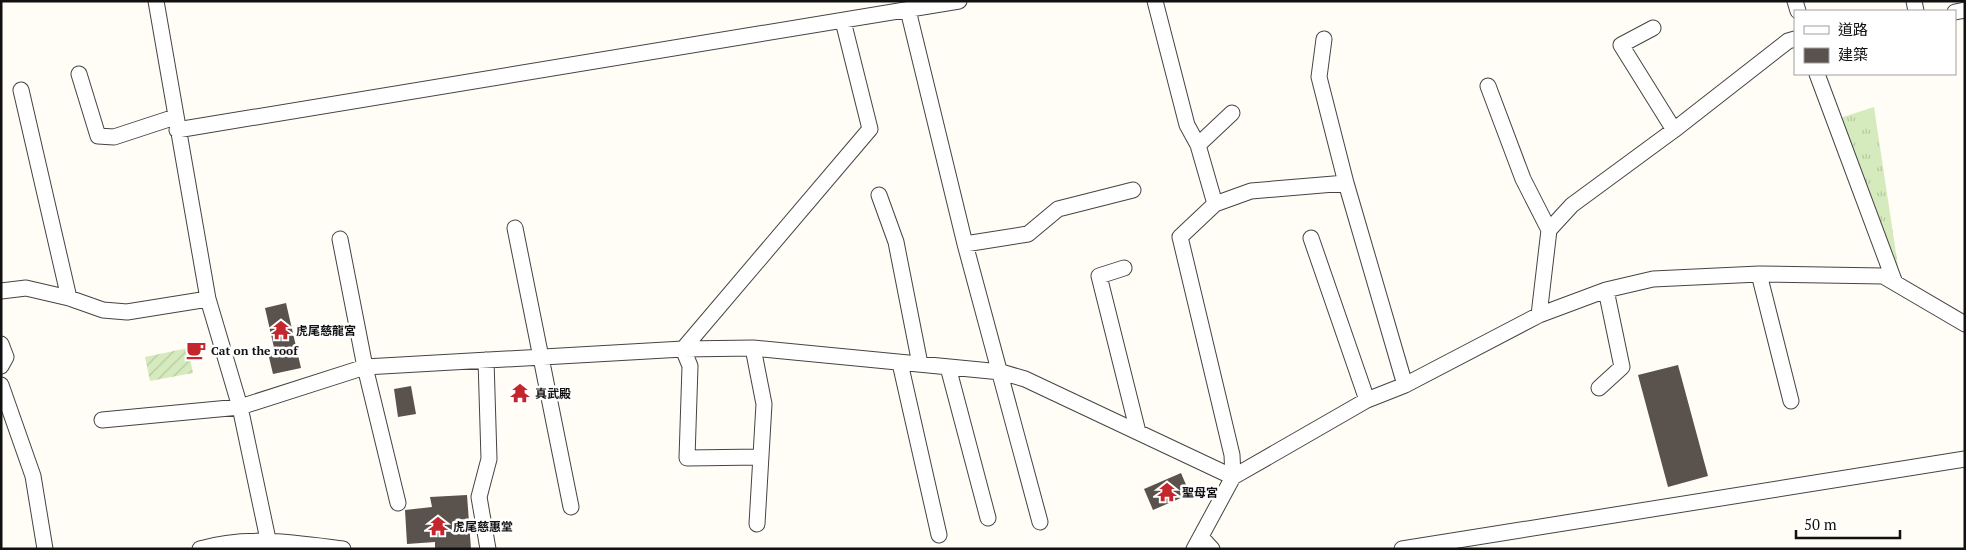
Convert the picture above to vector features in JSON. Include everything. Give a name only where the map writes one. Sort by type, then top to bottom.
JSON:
[{"type":"street","points":[[156,1],[208,299],[240,407],[270,544]]},
{"type":"street","points":[[79,74],[98,136],[114,136],[176,124],[843,21],[958,1]]},
{"type":"street","points":[[1155,1],[1187,125],[1198,146],[1215,204]]},
{"type":"street","points":[[908,10],[965,244],[1040,522]]},
{"type":"street","points":[[683,349],[870,129],[843,21]]},
{"type":"street","points":[[1653,28],[1621,45],[1674,130]]},
{"type":"street","points":[[1324,39],[1319,77],[1346,183],[1405,385]]},
{"type":"street","points":[[1549,230],[1572,205],[1674,130],[1788,41],[1794,39]]},
{"type":"street","points":[[1817,75],[1895,283]]},
{"type":"street","points":[[1488,86],[1523,179],[1549,230],[1539,315]]},
{"type":"street","points":[[21,90],[69,298]]},
{"type":"street","points":[[1198,146],[1232,113]]},
{"type":"street","points":[[1212,549],[1198,543],[1232,477],[1232,455],[1180,236],[1215,204],[1251,191],[1346,183]]},
{"type":"street","points":[[965,244],[1028,234],[1058,209],[1134,190]]},
{"type":"street","points":[[879,195],[896,242],[920,364]]},
{"type":"street","points":[[515,228],[543,357],[571,507]]},
{"type":"street","points":[[1310,238],[1367,400]]},
{"type":"street","points":[[340,239],[365,368],[398,503]]},
{"type":"street","points":[[1124,268],[1099,276],[1138,432]]},
{"type":"street","points":[[1759,274],[1791,401]]},
{"type":"street","points":[[1232,477],[1367,400],[1405,385],[1539,315],[1606,290],[1653,279],[1759,274],[1883,276],[1965,324]]},
{"type":"street","points":[[1,291],[26,288],[69,298],[103,310],[126,312],[208,299]]},
{"type":"street","points":[[1599,388],[1622,367],[1606,290]]},
{"type":"street","points":[[1,344],[6,357],[1,366]]},
{"type":"street","points":[[753,348],[764,404],[757,524]]},
{"type":"street","points":[[102,420],[240,407],[365,368],[683,349],[753,348],[1001,372],[1025,379],[1232,477]]},
{"type":"street","points":[[683,349],[690,366],[687,458],[760,456]]},
{"type":"street","points":[[486,360],[489,459],[479,498],[488,549]]},
{"type":"street","points":[[900,363],[939,535]]},
{"type":"street","points":[[948,367],[988,518]]},
{"type":"street","points":[[1,385],[33,476],[45,549]]},
{"type":"street","points":[[1402,549],[1965,458]]},
{"type":"street","points":[[200,549],[215,544],[270,544],[343,549]]},
{"type":"green space","points":[[1874,107],[1900,280],[1840,118]]},
{"type":"green space","points":[[188,348],[193,373],[150,381],[145,357]]},
{"type":"building","name":"虎尾慈龍宮","points":[[286,303],[301,368],[273,374],[268,353],[275,352],[265,308]]},
{"type":"building","points":[[1678,365],[1708,476],[1668,487],[1638,375]]},
{"type":"building","points":[[411,386],[416,414],[398,417],[394,389]]},
{"type":"building","name":"聖母宮","points":[[1181,473],[1190,494],[1153,510],[1144,489]]},
{"type":"building","name":"虎尾慈惠堂","points":[[467,495],[471,549],[435,549],[435,542],[407,544],[405,510],[432,507],[430,497]]},
{"type":"place","name":"虎尾慈龍宮","points":[[281,330]]},
{"type":"place","name":"Cat on the roof","points":[[196,350]]},
{"type":"place","name":"真武殿","points":[[520,393]]},
{"type":"place","name":"聖母宮","points":[[1167,492]]},
{"type":"place","name":"虎尾慈惠堂","points":[[438,526]]}]
